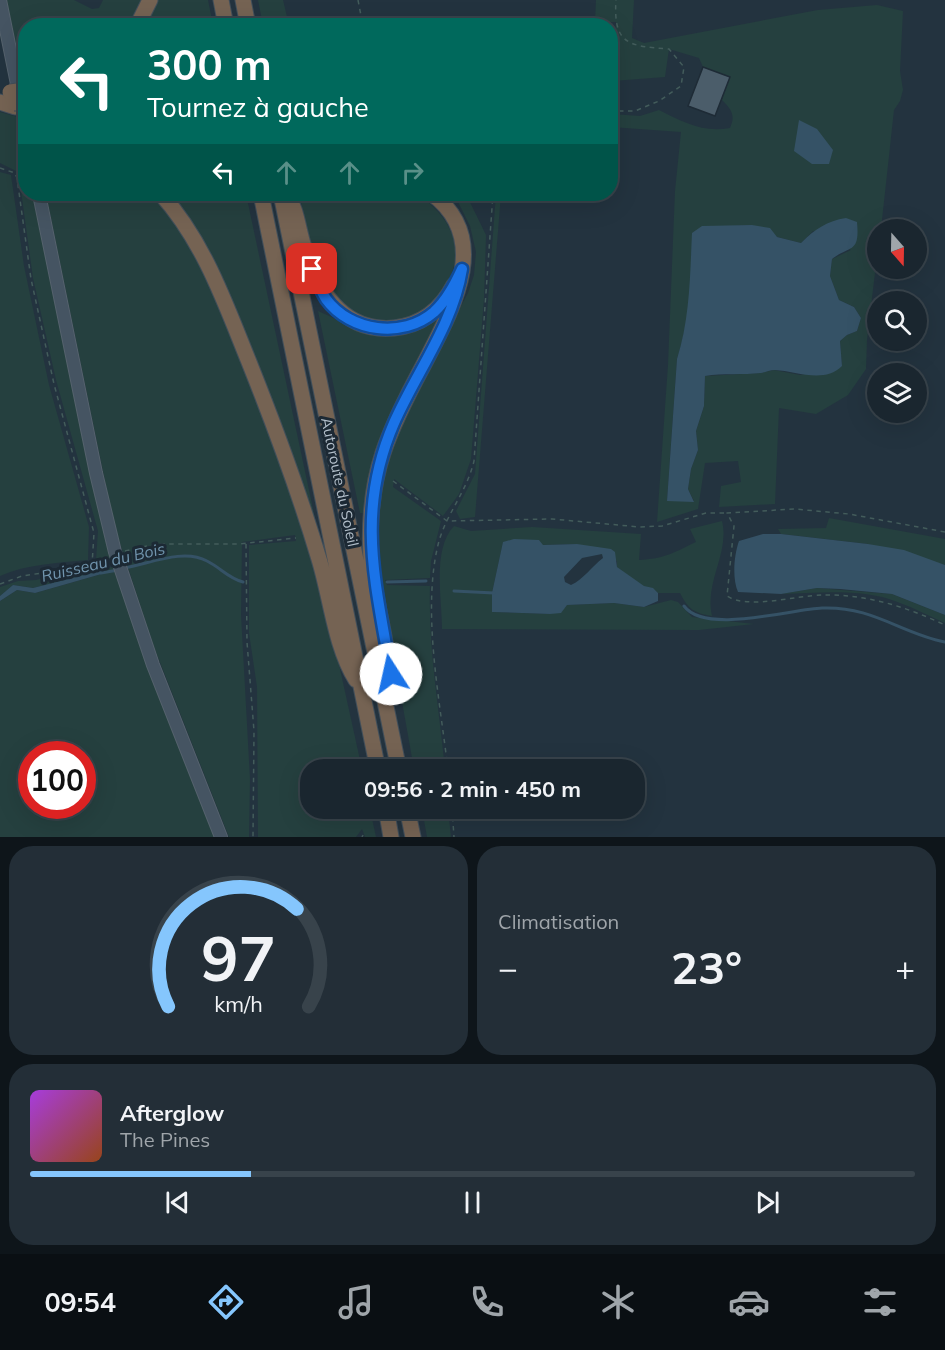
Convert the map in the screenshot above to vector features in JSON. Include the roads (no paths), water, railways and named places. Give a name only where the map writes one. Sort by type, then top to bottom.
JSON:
[{"type":"highway","points":[[141,18],[150,0]]},
{"type":"highway","points":[[221,0],[224,18]]},
{"type":"highway","points":[[243,0],[246,18]]},
{"type":"highway","points":[[167,201],[192,233],[208,262],[243,348],[297,488],[329,591],[346,664],[363,690]]},
{"type":"highway","name":"Autoroute du Soleil","points":[[262,201],[376,759]]},
{"type":"highway","name":"Autoroute du Soleil","points":[[282,201],[397,759]]},
{"type":"highway","points":[[291,201],[303,246],[319,286],[337,310],[359,323],[387,329],[412,325],[423,320],[443,303],[462,269]]},
{"type":"highway","points":[[386,703],[391,674],[372,570],[371,539],[376,480],[382,454],[394,423],[454,304],[462,269],[463,244],[456,222],[442,201]]},
{"type":"highway","points":[[388,819],[391,837]]},
{"type":"highway","points":[[409,819],[413,837]]},
{"type":"street","points":[[0,0],[15,101]]},
{"type":"street","points":[[40,201],[96,473],[122,575],[153,665],[221,837]]},
{"type":"water","points":[[799,120],[817,129],[833,150],[829,164],[812,164],[794,151]]},
{"type":"water","points":[[846,218],[857,222],[857,239],[852,247],[832,259],[830,276],[839,300],[854,307],[861,318],[857,331],[840,341],[842,366],[827,374],[818,375],[775,370],[705,376],[704,406],[696,431],[698,450],[691,469],[688,489],[694,502],[667,501],[677,359],[687,312],[692,233],[702,226],[752,225],[770,228],[777,237],[801,243],[822,226]]},
{"type":"water","points":[[763,534],[781,534],[904,550],[945,565],[945,615],[892,594],[817,588],[781,594],[738,592],[734,566],[739,541]]},
{"type":"water","points":[[514,539],[539,540],[543,545],[577,544],[611,549],[615,552],[617,567],[644,586],[653,588],[658,593],[658,601],[644,607],[614,603],[567,605],[561,613],[550,614],[492,612],[492,593],[503,542]],"holes":[[[602,554],[603,558],[575,583],[571,585],[565,582],[564,577],[582,558]]]},
{"type":"water","points":[[104,570],[105,573],[35,593],[17,590],[0,601],[0,596],[13,585],[33,588]]},
{"type":"waterway","name":"Ruisseau du Bois","points":[[124,568],[177,556],[198,557],[243,582]]},
{"type":"waterway","name":"Ruisseau du Bois","points":[[101,573],[118,570]]},
{"type":"waterway","name":"Ruisseau du Bois","points":[[387,582],[426,581]]},
{"type":"waterway","name":"Ruisseau du Bois","points":[[454,591],[494,593]]},
{"type":"waterway","name":"Ruisseau du Bois","points":[[684,606],[695,614],[710,619],[729,620],[822,608],[856,611],[945,642]]}]
